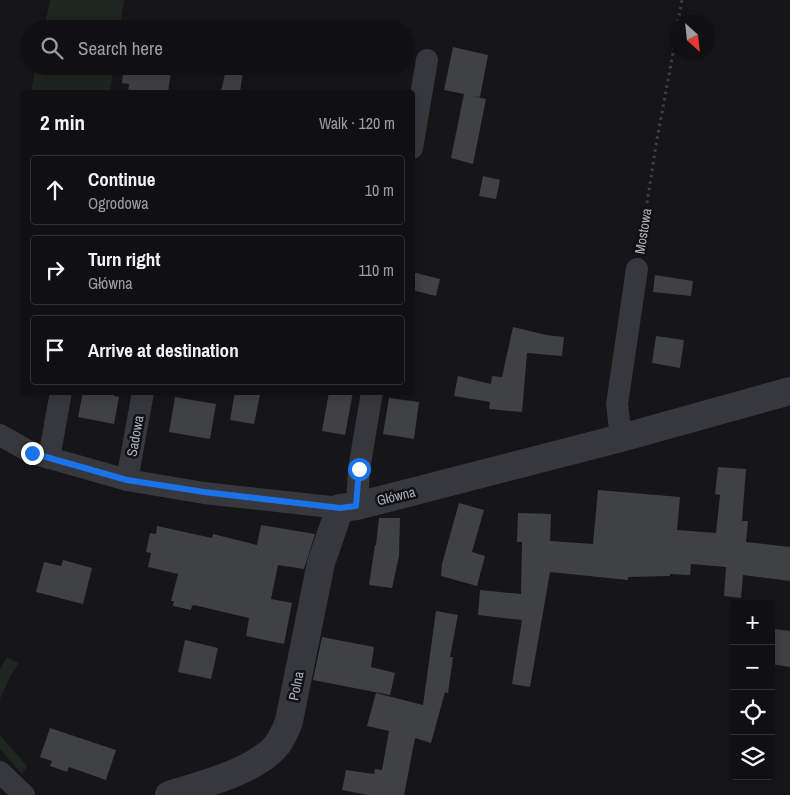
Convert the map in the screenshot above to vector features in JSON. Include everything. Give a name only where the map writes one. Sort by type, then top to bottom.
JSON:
[{"type":"street","points":[[415,130],[427,60]]},
{"type":"street","name":"Mostowa","points":[[621,438],[617,404],[637,268]]},
{"type":"street","name":"Główna","points":[[0,435],[32,453],[127,480],[204,492],[348,507],[621,438],[790,391]]},
{"type":"street","points":[[49,458],[60,395]]},
{"type":"street","name":"Sadowa","points":[[127,480],[142,395]]},
{"type":"street","points":[[348,507],[359,469],[371,395]]},
{"type":"street","name":"Polna","points":[[169,795],[233,774],[260,760],[275,747],[283,736],[289,721],[321,563],[348,507]]},
{"type":"street","points":[[0,772],[24,795]]},
{"type":"path","name":"Mostowa","points":[[680,15],[682,0]]},
{"type":"path","name":"Mostowa","points":[[637,268],[671,60]]},
{"type":"shaded area","points":[[50,0],[124,0],[121,20],[46,20]]},
{"type":"shaded area","points":[[34,75],[113,75],[110,90],[31,90]]},
{"type":"shaded area","points":[[7,657],[19,663],[0,699],[0,669]]},
{"type":"shaded area","points":[[0,735],[27,766],[22,774],[0,749]]},
{"type":"building","points":[[453,47],[488,55],[480,97],[472,96],[486,99],[473,164],[451,158],[464,94],[444,90]]},
{"type":"building","points":[[123,75],[171,75],[168,90],[128,90],[129,84],[122,83]]},
{"type":"building","points":[[225,75],[243,75],[240,90],[221,90]]},
{"type":"building","points":[[483,176],[500,180],[496,199],[479,196]]},
{"type":"building","points":[[415,273],[440,279],[436,296],[415,291]]},
{"type":"building","points":[[655,275],[693,281],[691,296],[653,292]]},
{"type":"building","points":[[513,327],[546,335],[564,337],[562,356],[527,353],[522,412],[489,409],[490,402],[454,396],[458,376],[491,384],[492,376],[502,377]]},
{"type":"building","points":[[656,336],[684,340],[680,368],[652,363]]},
{"type":"building","points":[[82,395],[114,395],[119,397],[114,424],[78,417]]},
{"type":"building","points":[[234,395],[260,395],[254,424],[230,420]]},
{"type":"building","points":[[328,395],[352,395],[345,435],[322,431]]},
{"type":"building","points":[[175,397],[216,404],[210,439],[169,432]]},
{"type":"building","points":[[389,398],[419,402],[414,439],[383,434]]},
{"type":"building","points":[[718,467],[746,469],[742,521],[748,521],[746,542],[790,547],[790,581],[743,575],[741,598],[724,596],[726,567],[691,564],[690,575],[670,574],[670,576],[628,577],[628,580],[550,572],[530,687],[512,684],[522,620],[478,615],[480,590],[521,594],[522,542],[517,542],[518,513],[551,514],[550,541],[593,544],[598,490],[680,497],[677,530],[716,533],[720,495],[715,494]]},
{"type":"building","points":[[459,503],[484,510],[472,552],[485,556],[477,586],[441,576],[442,564]]},
{"type":"building","points":[[379,518],[400,518],[399,556],[392,588],[369,585]]},
{"type":"building","points":[[261,525],[315,534],[304,569],[278,565],[271,599],[292,603],[284,644],[246,636],[249,618],[194,605],[191,610],[173,606],[174,601],[171,601],[178,574],[148,567],[151,553],[146,552],[150,533],[156,534],[157,526],[212,538],[213,534],[257,545]]},
{"type":"building","points":[[63,560],[92,568],[83,604],[36,592],[44,562],[61,566]]},
{"type":"building","points":[[436,611],[458,615],[450,657],[453,657],[448,693],[445,692],[431,743],[415,738],[404,795],[368,795],[342,790],[346,770],[374,774],[375,769],[382,770],[389,731],[367,726],[376,693],[423,705]]},
{"type":"building","points":[[775,629],[790,631],[790,667],[775,665]]},
{"type":"building","points":[[322,637],[374,647],[371,667],[395,673],[390,695],[313,680]]},
{"type":"building","points":[[185,640],[218,648],[211,679],[178,672]]},
{"type":"building","points":[[50,728],[116,750],[106,780],[69,767],[67,772],[50,766],[52,761],[40,757]]},
{"type":"route","points":[[32,453],[127,480],[204,492],[340,508],[356,506],[359,469]]}]
